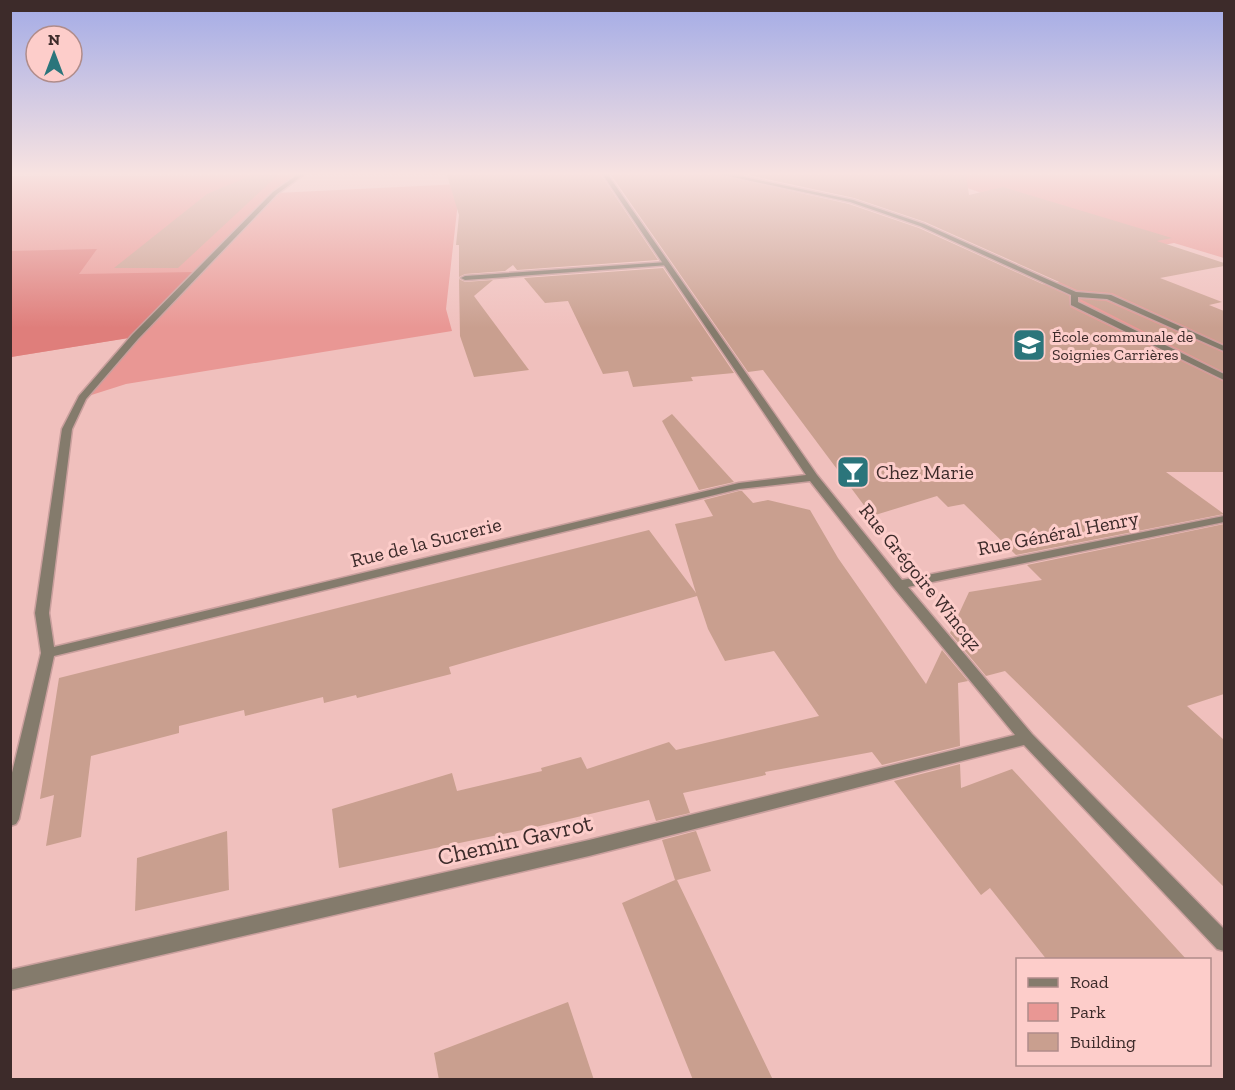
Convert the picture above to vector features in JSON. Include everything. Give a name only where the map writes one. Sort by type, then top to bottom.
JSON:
[{"type":"street","points":[[10,819],[48,653],[42,614],[67,429],[82,398],[135,337],[242,226]]},
{"type":"street","name":"Rue Grégoire Wincqz","points":[[640,226],[813,477],[899,585],[1027,738],[1224,942]]},
{"type":"street","points":[[924,226],[1075,294],[1108,297],[1224,349]]},
{"type":"street","points":[[465,278],[667,264]]},
{"type":"street","points":[[1075,294],[1074,303],[1224,377]]},
{"type":"street","name":"Rue de la Sucrerie","points":[[48,653],[739,486],[813,477]]},
{"type":"street","name":"Rue Général Henry","points":[[899,585],[1224,519]]},
{"type":"street","name":"Chemin Gavrot","points":[[10,980],[590,848],[1027,738]]},
{"type":"green space","points":[[10,226],[455,226],[446,309],[452,331],[126,384],[82,398],[134,337],[11,357]]},
{"type":"green space","points":[[1076,226],[1224,226],[1224,258],[1174,243],[1142,249]]},
{"type":"green space","points":[[1087,278],[1224,338],[1224,396],[1006,290]]},
{"type":"shaded area","points":[[97,249],[79,274],[196,272],[135,337],[11,357],[10,251]]},
{"type":"building","points":[[167,226],[223,226],[178,268],[114,268]]},
{"type":"building","points":[[458,226],[635,226],[658,260],[517,270],[513,265],[505,271],[465,274],[459,277],[459,245],[456,245]]},
{"type":"building","points":[[646,226],[913,226],[1069,296],[1070,307],[1224,382],[1224,472],[1166,472],[1224,514],[1016,555],[964,504],[948,507],[937,496],[872,516],[763,370],[748,372]]},
{"type":"building","points":[[934,226],[1132,226],[1172,238],[1157,241],[1224,263],[1224,266],[1160,278],[1222,302],[1209,305],[1224,311],[1224,344],[1112,293],[1077,290]]},
{"type":"building","points":[[663,268],[734,373],[691,377],[693,381],[633,387],[628,371],[603,374],[568,301],[545,303],[524,278]]},
{"type":"building","points":[[459,279],[465,282],[493,280],[474,296],[529,370],[474,377],[460,336]]},
{"type":"building","points":[[1080,299],[1106,301],[1224,353],[1224,372]]},
{"type":"building","points":[[672,414],[734,482],[699,490],[662,421]]},
{"type":"building","points":[[742,491],[753,503],[768,500],[810,510],[838,558],[926,684],[942,650],[968,681],[958,683],[960,746],[882,765],[872,752],[765,772],[766,775],[683,793],[690,813],[656,821],[649,800],[527,829],[339,868],[332,809],[452,773],[457,791],[542,771],[541,768],[581,757],[587,769],[669,742],[676,750],[819,716],[774,651],[725,661],[708,629],[697,596],[449,667],[451,674],[357,698],[356,695],[324,703],[323,697],[245,716],[244,710],[179,726],[179,733],[91,756],[81,837],[46,846],[54,795],[40,799],[59,678],[649,530],[696,593],[675,524],[713,516],[704,500]]},
{"type":"building","points":[[1224,524],[1224,694],[1187,706],[1224,740],[1224,887],[1005,671],[986,676],[950,633],[969,592],[1042,580],[1027,565]]},
{"type":"building","points":[[960,764],[961,788],[1012,769],[1185,958],[1045,958],[990,888],[981,895],[894,781]]},
{"type":"building","points":[[227,831],[229,890],[135,911],[137,858]]},
{"type":"building","points":[[696,831],[711,871],[677,880],[773,1080],[693,1080],[622,903],[675,880],[662,840]]},
{"type":"building","points":[[568,1002],[594,1080],[439,1080],[434,1053]]},
{"type":"place","name":"École communale de Soignies Carrières","points":[[1029,345]]},
{"type":"place","name":"Chez Marie","points":[[853,472]]}]
